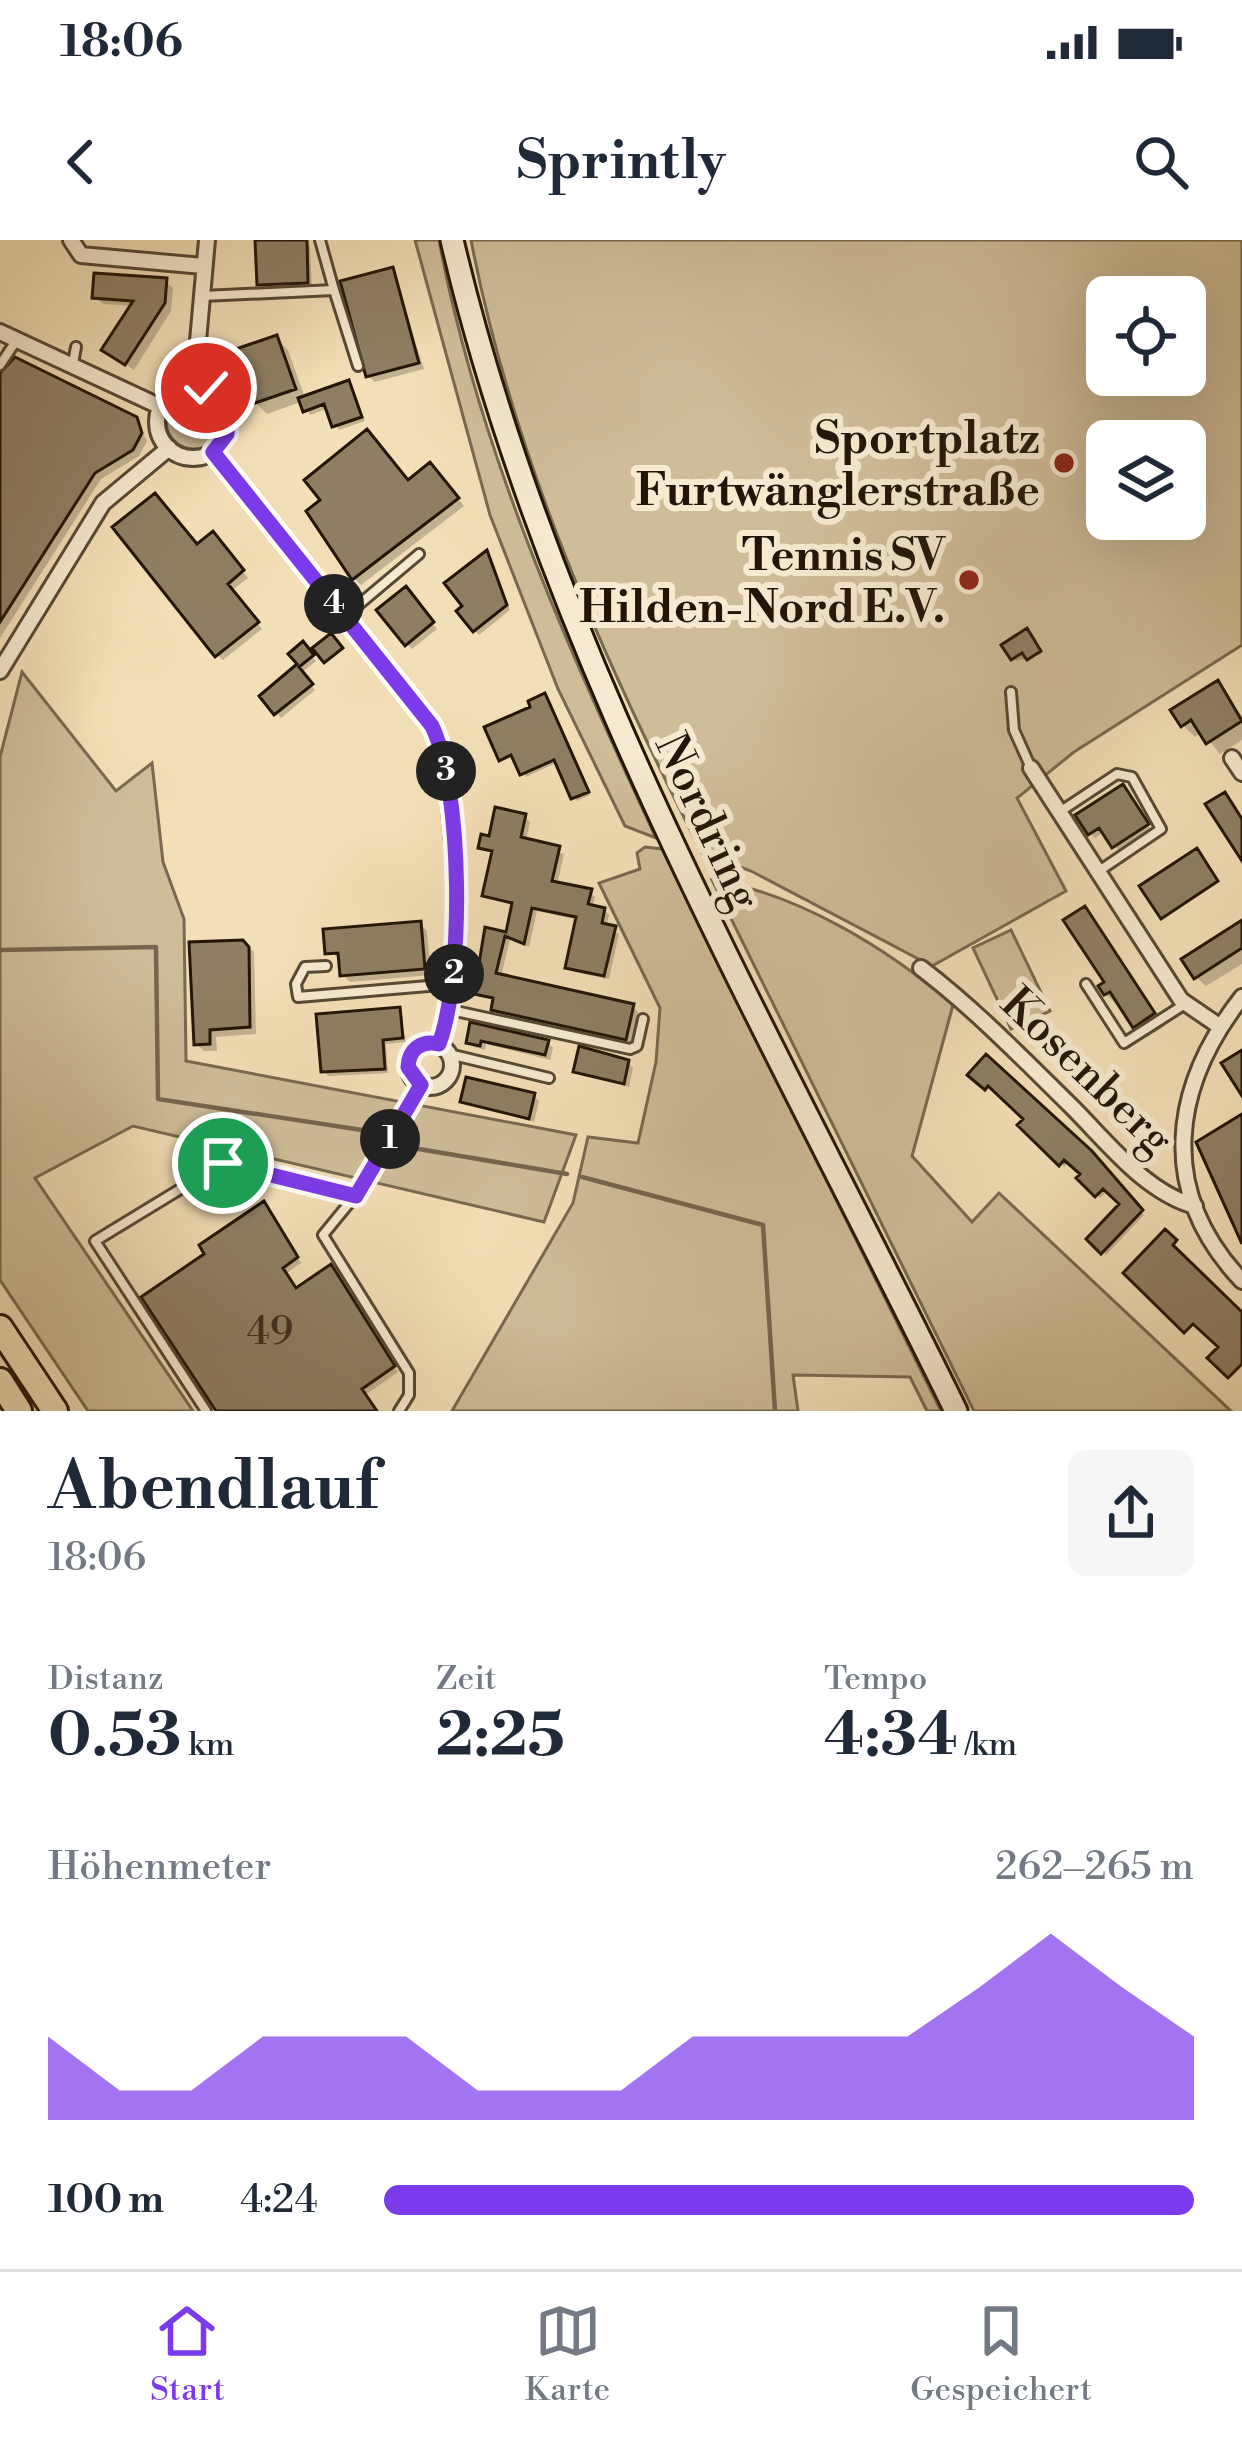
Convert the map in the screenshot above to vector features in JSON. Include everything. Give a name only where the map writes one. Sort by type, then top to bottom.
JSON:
[{"type":"highway","points":[[0,1328],[56,1411]]},
{"type":"highway","points":[[0,1381],[19,1411]]},
{"type":"main road","name":"Nordring","points":[[452,240],[489,384],[542,544],[590,661],[956,1411]]},
{"type":"street","points":[[71,240],[81,255],[203,266]]},
{"type":"street","points":[[194,386],[207,240]]},
{"type":"street","points":[[0,332],[161,407]]},
{"type":"street","points":[[194,386],[215,393],[228,412],[227,434],[213,452],[186,457],[169,448],[158,429],[161,407],[175,391],[194,386]]},
{"type":"street","points":[[0,671],[103,503],[169,448]]},
{"type":"street","points":[[213,452],[432,726],[445,753],[456,914],[444,1049],[452,1067],[446,1080],[434,1087],[421,1085],[408,1067],[412,1052],[424,1043],[444,1049]]},
{"type":"street","points":[[1232,758],[1242,773]]},
{"type":"street","points":[[1031,768],[1186,1004],[1219,1026]]},
{"type":"street","name":"Kosenberg","points":[[921,968],[967,1003],[1142,1177],[1176,1201],[1195,1206],[1242,1281]]},
{"type":"street","points":[[1195,1206],[1187,1181],[1184,1117],[1197,1066],[1242,997]]},
{"type":"street","points":[[356,1196],[421,1085]]},
{"type":"lane","points":[[320,240],[330,258],[334,290],[358,366]]},
{"type":"lane","points":[[200,296],[334,290]]},
{"type":"lane","points":[[0,365],[17,339]]},
{"type":"lane","points":[[72,365],[76,346]]},
{"type":"lane","points":[[344,617],[419,554]]},
{"type":"lane","points":[[1011,692],[1014,730],[1031,768]]},
{"type":"lane","points":[[1060,812],[1117,774],[1132,777],[1142,788],[1161,829],[1099,872]]},
{"type":"lane","points":[[326,966],[305,967],[296,984],[298,997],[453,984]]},
{"type":"lane","points":[[1086,984],[1124,1043],[1186,1004]]},
{"type":"lane","points":[[449,1010],[634,1049],[643,1019]]},
{"type":"lane","points":[[444,1049],[549,1078]]},
{"type":"lane","points":[[206,1411],[95,1241],[223,1163],[356,1196],[322,1235],[410,1373],[409,1395],[399,1411]]},
{"type":"shaded area","points":[[415,240],[439,240],[456,318],[501,470],[559,620],[656,838],[625,826],[558,689],[490,515]]},
{"type":"shaded area","points":[[471,240],[1242,240],[1242,645],[1074,752],[1017,798],[1066,891],[932,966],[751,871],[702,853],[596,630],[511,400]]},
{"type":"shaded area","points":[[194,393],[213,402],[222,421],[213,440],[194,449],[175,440],[166,421],[175,402]]},
{"type":"shaded area","points":[[22,672],[116,791],[152,763],[163,862],[184,919],[186,1061],[576,1135],[544,1222],[133,1126],[35,1178],[193,1411],[88,1411],[0,1280],[0,757]]},
{"type":"shaded area","points":[[645,847],[662,849],[941,1411],[927,1411],[910,1377],[793,1375],[798,1411],[452,1411],[573,1203],[588,1137],[638,1143],[656,1062],[660,1008],[599,883],[640,869],[637,853]]},
{"type":"shaded area","points":[[712,880],[777,897],[840,926],[953,1005],[912,1156],[972,1222],[999,1193],[1231,1411],[974,1411]]},
{"type":"shaded area","points":[[1011,930],[1050,1011],[1011,1029],[973,948]]},
{"type":"building","points":[[255,240],[307,240],[308,283],[257,285]]},
{"type":"building","points":[[393,267],[419,363],[366,377],[340,281]]},
{"type":"building","points":[[94,273],[167,278],[165,303],[125,365],[101,350],[133,301],[92,298]]},
{"type":"building","points":[[277,335],[296,389],[252,404],[233,350]]},
{"type":"building","points":[[15,357],[137,417],[142,433],[133,450],[95,473],[0,622],[0,373]]},
{"type":"building","points":[[349,380],[362,417],[332,427],[324,404],[303,412],[298,398]]},
{"type":"building","points":[[367,429],[408,480],[430,462],[459,498],[352,580],[306,511],[320,500],[304,480]]},
{"type":"building","points":[[155,493],[197,544],[213,531],[244,570],[228,584],[259,622],[215,657],[112,527]]},
{"type":"building","points":[[487,550],[507,605],[473,632],[456,611],[462,606],[444,583]]},
{"type":"building","points":[[406,586],[434,622],[405,646],[376,610]]},
{"type":"building","points":[[1027,628],[1041,651],[1027,660],[1022,653],[1011,660],[1001,645]]},
{"type":"building","points":[[331,633],[343,648],[324,663],[312,648]]},
{"type":"building","points":[[303,641],[314,655],[299,667],[313,684],[274,715],[259,696],[297,664],[288,654]]},
{"type":"building","points":[[1218,680],[1242,721],[1206,744],[1191,720],[1181,727],[1170,710]]},
{"type":"building","points":[[545,693],[589,792],[571,799],[554,760],[520,775],[511,755],[499,761],[484,727],[530,707],[528,701]]},
{"type":"building","points":[[1123,784],[1149,824],[1112,848],[1099,828],[1088,835],[1075,815]]},
{"type":"building","points":[[1225,792],[1242,819],[1242,861],[1205,804]]},
{"type":"building","points":[[495,807],[526,814],[521,837],[560,846],[552,881],[592,889],[588,904],[605,908],[602,923],[616,926],[604,976],[565,968],[576,917],[532,908],[524,944],[505,936],[496,973],[634,1004],[626,1040],[491,1010],[493,998],[474,994],[485,927],[506,932],[512,903],[482,896],[492,851],[478,848],[481,834],[489,836]]},
{"type":"building","points":[[1197,848],[1218,881],[1161,919],[1139,886]]},
{"type":"building","points":[[1085,906],[1155,1013],[1133,1028],[1110,992],[1104,995],[1098,986],[1104,982],[1063,920]]},
{"type":"building","points":[[1242,920],[1242,948],[1194,979],[1181,959]]},
{"type":"building","points":[[421,921],[425,969],[340,976],[338,953],[325,954],[323,929]]},
{"type":"building","points":[[243,940],[249,947],[250,1027],[210,1030],[210,1044],[194,1045],[189,942]]},
{"type":"building","points":[[400,1007],[403,1038],[383,1040],[385,1069],[321,1072],[316,1014]]},
{"type":"building","points":[[470,1022],[549,1040],[545,1055],[481,1041],[480,1046],[466,1043]]},
{"type":"building","points":[[579,1046],[629,1060],[624,1084],[573,1072]]},
{"type":"building","points":[[1242,1050],[1242,1096],[1221,1063]]},
{"type":"building","points":[[986,1054],[1092,1151],[1143,1210],[1101,1254],[1086,1239],[1119,1204],[1103,1189],[1095,1197],[1076,1178],[1080,1174],[1064,1160],[1059,1166],[1017,1125],[1023,1119],[988,1086],[985,1090],[967,1075]]},
{"type":"building","points":[[466,1077],[535,1093],[529,1119],[460,1102]]},
{"type":"building","points":[[1242,1114],[1242,1244],[1196,1142]]},
{"type":"building","points":[[264,1201],[298,1257],[283,1268],[296,1288],[331,1264],[395,1366],[362,1389],[377,1411],[216,1411],[141,1297],[204,1254],[199,1245]]},
{"type":"building","points":[[1165,1229],[1177,1240],[1173,1245],[1242,1312],[1242,1364],[1228,1378],[1207,1358],[1218,1347],[1193,1324],[1184,1333],[1123,1273]]},
{"type":"waterway","points":[[0,950],[156,947],[158,1099],[375,1132]]},
{"type":"waterway","points":[[407,1147],[567,1174]]},
{"type":"waterway","points":[[582,1177],[763,1225],[775,1411]]},
{"type":"place","name":"Sportplatz Furtwänglerstraße","points":[[1064,463]]},
{"type":"place","name":"Tennis SV Hilden-Nord E.V.","points":[[969,580]]},
{"type":"route","points":[[206,388],[224,402],[230,423],[222,444],[213,452],[432,726],[445,753],[456,914],[448,1020],[439,1044],[424,1043],[412,1052],[408,1067],[421,1085],[356,1196],[223,1163]]}]
